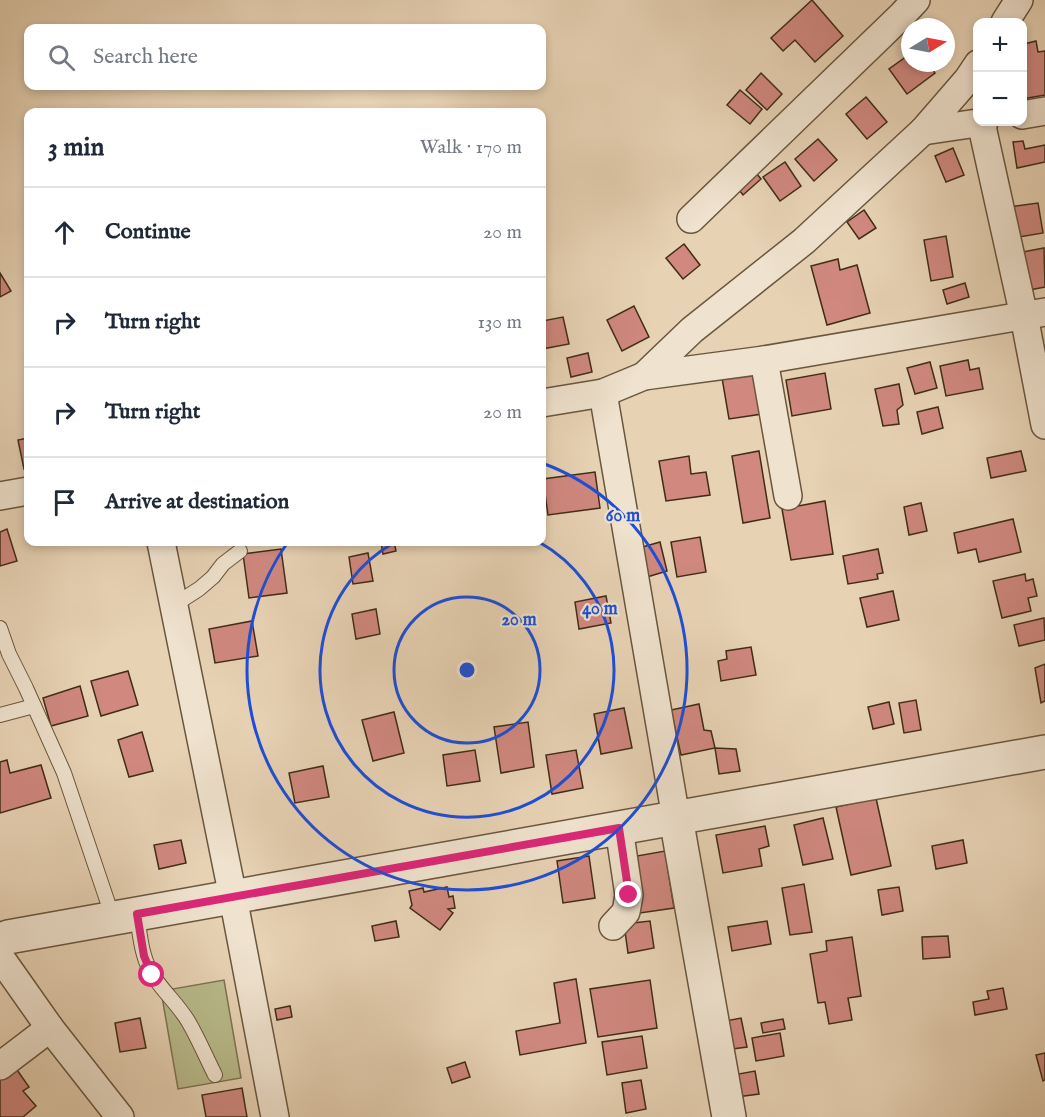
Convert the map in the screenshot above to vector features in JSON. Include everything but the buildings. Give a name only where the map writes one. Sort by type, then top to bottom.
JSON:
[{"type":"street","points":[[691,219],[916,0]]},
{"type":"street","points":[[644,376],[692,330],[804,241],[923,130],[973,72]]},
{"type":"street","points":[[1027,114],[1045,111]]},
{"type":"street","points":[[923,130],[973,123]]},
{"type":"street","points":[[983,126],[1035,314],[1045,425]]},
{"type":"street","points":[[546,402],[603,393],[644,376],[764,360],[1035,314]]},
{"type":"street","points":[[764,360],[788,496]]},
{"type":"street","points":[[603,393],[729,1117]]},
{"type":"street","points":[[0,496],[24,492]]},
{"type":"street","points":[[162,546],[275,1117]]},
{"type":"street","points":[[120,1117],[50,1028],[2,944],[125,916],[1045,752]]},
{"type":"street","points":[[613,926],[626,912],[629,895],[619,828]]},
{"type":"street","points":[[0,1066],[50,1028]]},
{"type":"lane","points":[[174,605],[199,589],[223,564],[240,551]]},
{"type":"lane","points":[[0,628],[9,654],[64,773],[152,975],[188,1021],[215,1075]]},
{"type":"lane","points":[[0,715],[34,706]]},
{"type":"green space","points":[[224,980],[241,1078],[178,1089],[161,991]]},
{"type":"route","points":[[152,975],[144,956],[137,914],[619,828],[629,895]]}]
